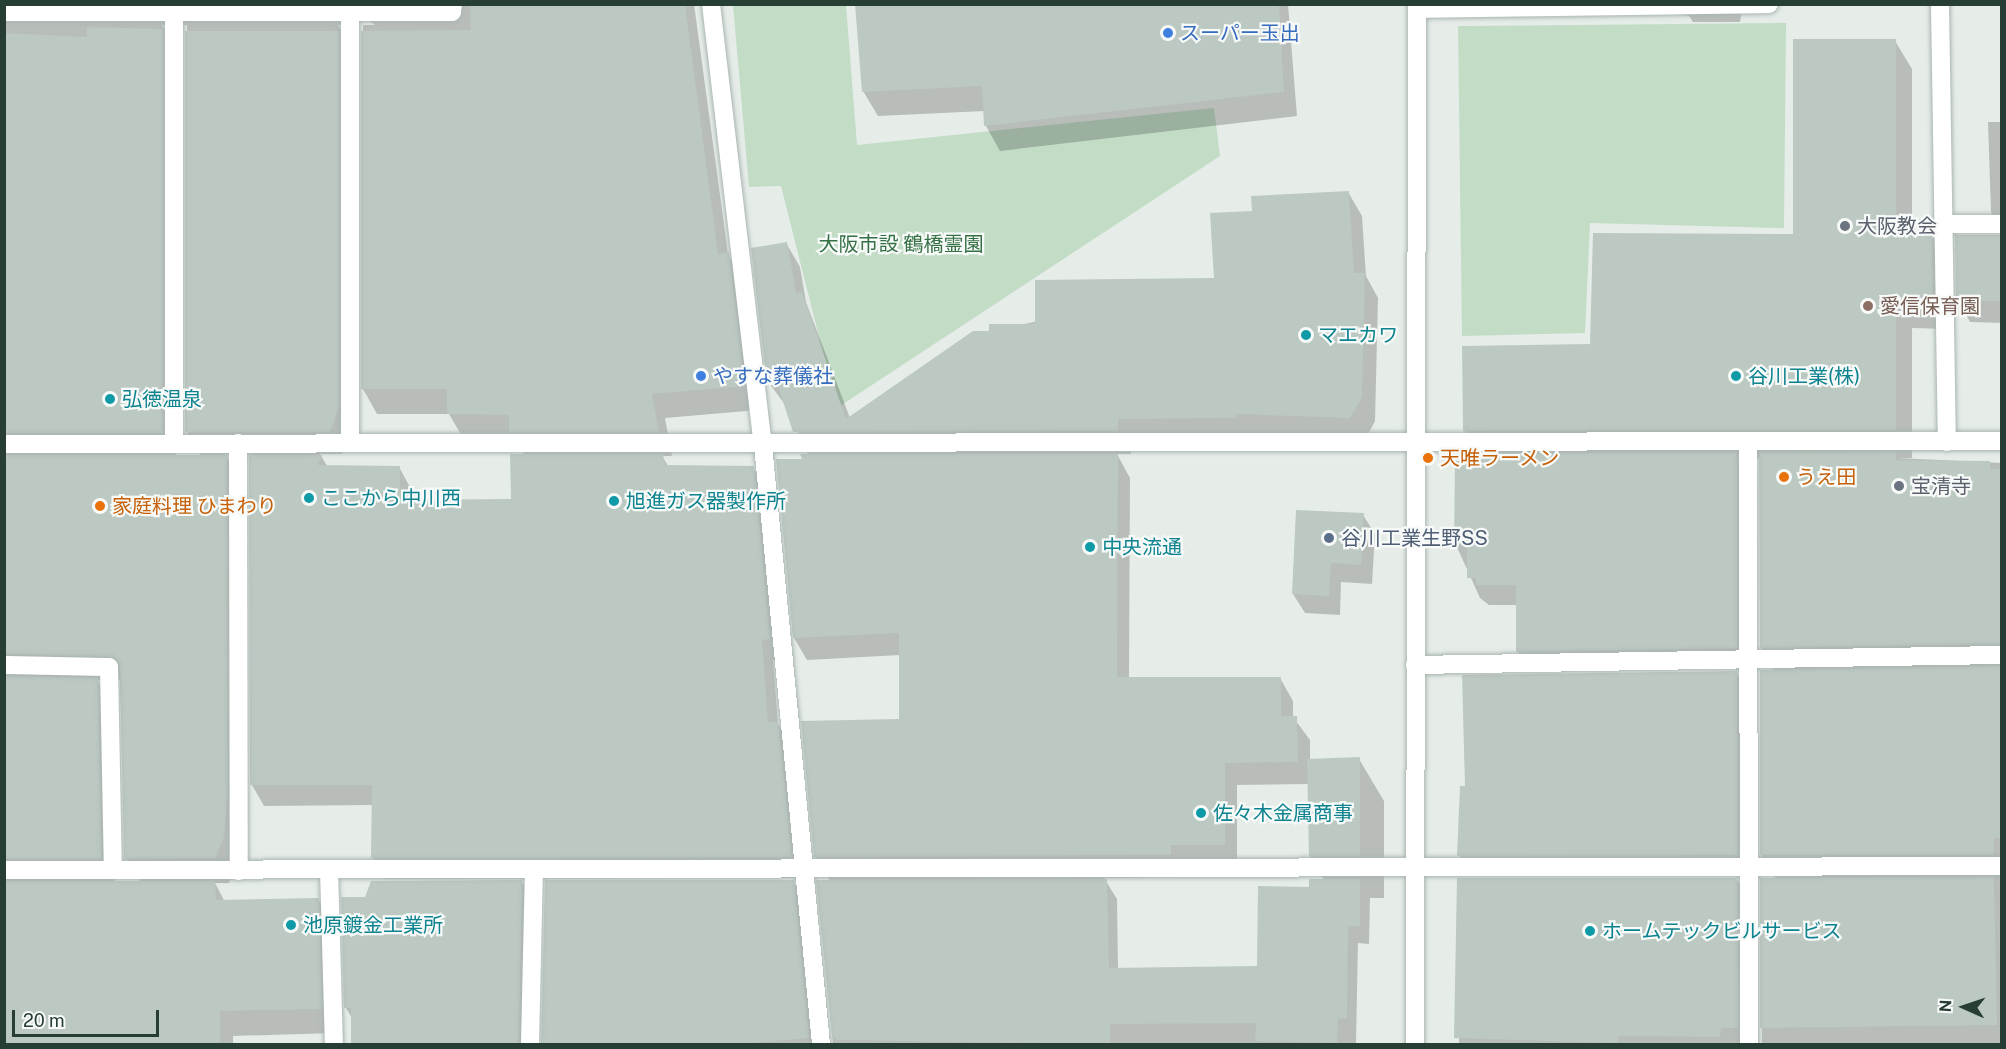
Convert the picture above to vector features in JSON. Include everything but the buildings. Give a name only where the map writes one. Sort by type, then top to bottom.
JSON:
[{"type":"street","points":[[4,12],[81,8],[174,12],[350,8],[452,12],[453,4]]},
{"type":"street","points":[[711,4],[763,445],[802,869],[821,1044]]},
{"type":"street","points":[[1415,1044],[1417,7],[1769,4]]},
{"type":"street","points":[[1940,4],[1947,442]]},
{"type":"street","points":[[350,8],[350,441]]},
{"type":"street","points":[[174,12],[174,443]]},
{"type":"street","points":[[1943,224],[2001,224]]},
{"type":"street","points":[[4,444],[350,441],[763,445],[2001,441]]},
{"type":"street","points":[[1748,441],[1749,1044]]},
{"type":"street","points":[[238,443],[239,871]]},
{"type":"street","points":[[1415,665],[2001,654]]},
{"type":"street","points":[[4,665],[109,667],[113,867]]},
{"type":"street","points":[[4,870],[113,867],[239,871],[2001,866]]},
{"type":"street","points":[[329,869],[334,1044]]},
{"type":"street","points":[[530,1044],[534,869]]},
{"type":"green space","name":"大阪市設 鶴橋霊園","points":[[733,5],[846,5],[857,145],[1214,108],[1220,156],[837,408],[781,186],[749,187]]},
{"type":"green space","points":[[1786,23],[1784,228],[1590,223],[1585,333],[1462,336],[1458,26]]},
{"type":"place","name":"スーパー玉出","points":[[1168,33]]},
{"type":"place","name":"大阪教会","points":[[1845,226]]},
{"type":"place","name":"愛信保育園","points":[[1868,306]]},
{"type":"place","name":"マエカワ","points":[[1306,335]]},
{"type":"place","name":"やすな葬儀社","points":[[701,376]]},
{"type":"place","name":"谷川工業(株)","points":[[1736,376]]},
{"type":"place","name":"弘徳温泉","points":[[110,399]]},
{"type":"place","name":"天唯ラーメン","points":[[1428,458]]},
{"type":"place","name":"うえ田","points":[[1784,477]]},
{"type":"place","name":"宝清寺","points":[[1899,486]]},
{"type":"place","name":"ここから中川西","points":[[309,498]]},
{"type":"place","name":"旭進ガス器製作所","points":[[614,501]]},
{"type":"place","name":"家庭料理 ひまわり","points":[[100,506]]},
{"type":"place","name":"谷川工業生野SS","points":[[1329,538]]},
{"type":"place","name":"中央流通","points":[[1090,547]]},
{"type":"place","name":"佐々木金属商事","points":[[1201,813]]},
{"type":"place","name":"池原鍍金工業所","points":[[291,925]]},
{"type":"place","name":"ホームテックビルサービス","points":[[1590,931]]}]
